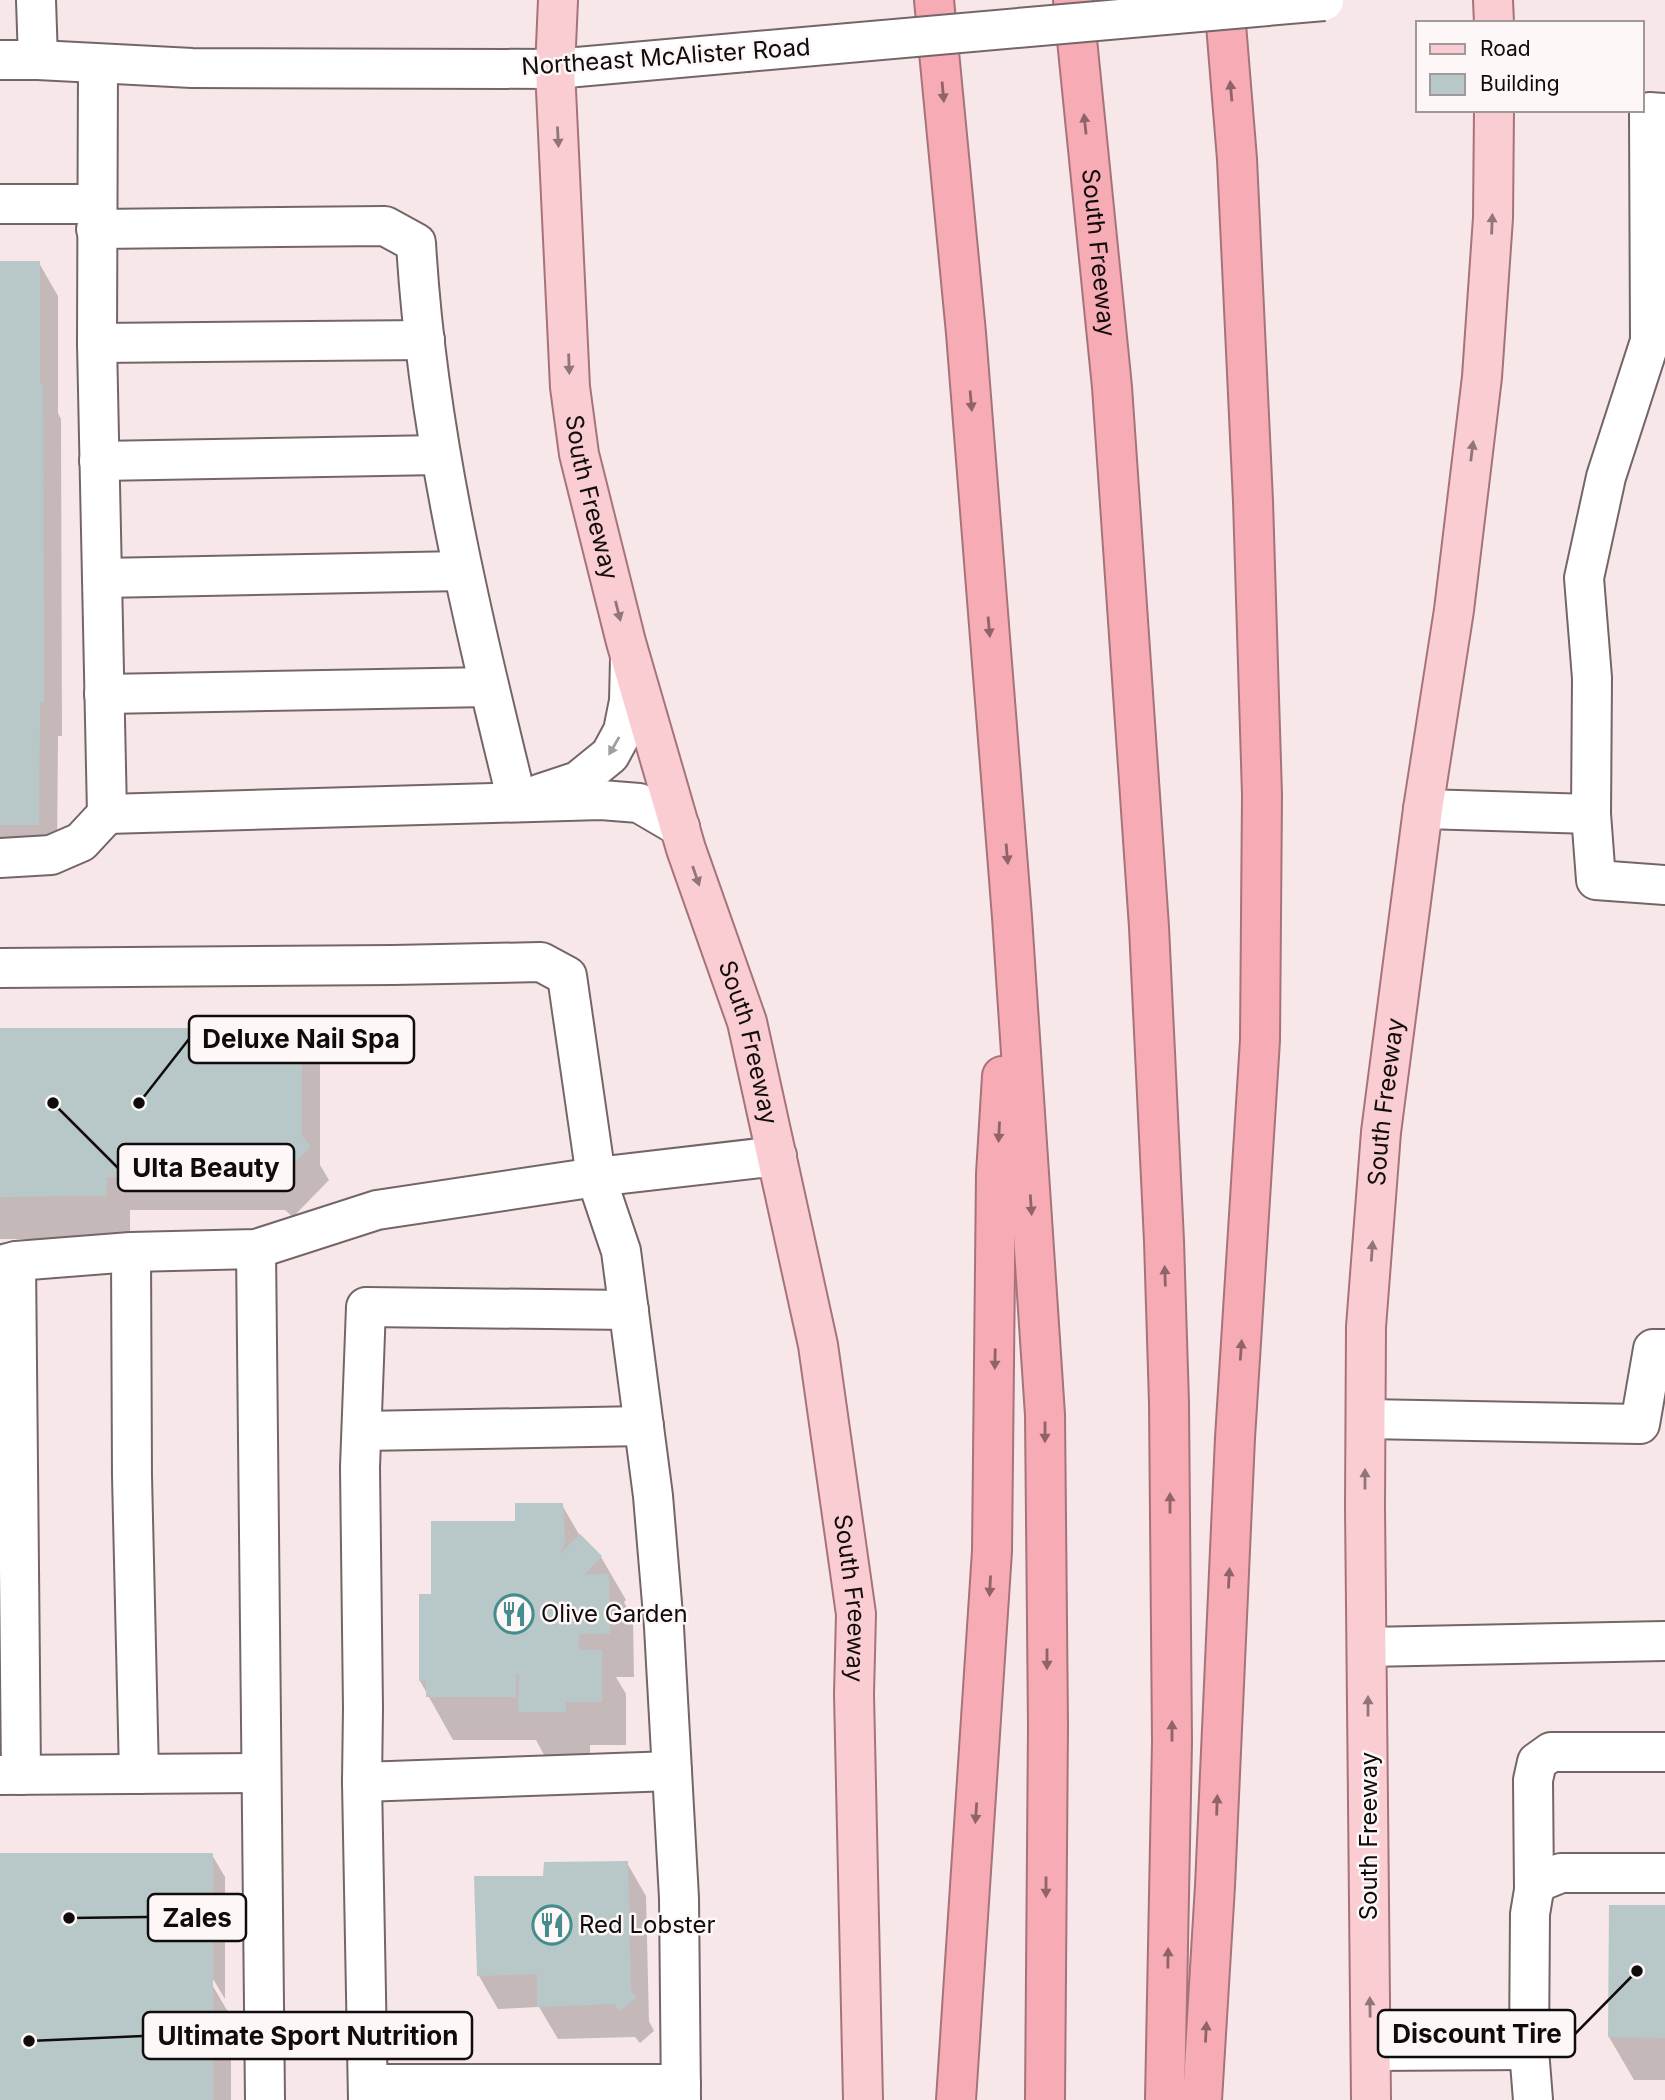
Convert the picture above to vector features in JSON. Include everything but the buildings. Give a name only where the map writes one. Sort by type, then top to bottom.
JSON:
[{"type":"highway","points":[[934,0],[966,333],[1012,917],[1045,1415],[1048,1739],[1045,2100]]},
{"type":"highway","name":"South Freeway","points":[[1073,0],[1112,387],[1149,927],[1164,1241],[1170,1403],[1172,1729],[1165,2100]]},
{"type":"highway","points":[[1202,2100],[1261,1013],[1262,795],[1253,501],[1237,159],[1224,0]]},
{"type":"highway","points":[[956,2100],[992,1551],[996,1174],[1012,917]]},
{"type":"main road","name":"South Freeway","points":[[558,0],[555,69],[570,387],[579,454],[630,656],[680,827],[747,1022],[818,1345],[856,1614],[854,1694],[863,2100]]},
{"type":"main road","points":[[1493,0],[1494,21]]},
{"type":"main road","name":"South Freeway","points":[[1371,2100],[1366,1327],[1381,1132],[1423,809],[1454,610],[1482,377],[1493,218],[1494,112]]},
{"type":"street","points":[[36,0],[38,60]]},
{"type":"street","name":"Northeast McAlister Road","points":[[0,60],[192,68],[555,69],[1331,0]]},
{"type":"street","points":[[0,858],[51,855],[81,842],[107,814],[97,343],[98,64]]},
{"type":"street","points":[[1665,113],[1649,112],[1657,277],[1650,341],[1606,477],[1584,578],[1592,678],[1591,814],[1596,880],[1665,885]]},
{"type":"street","points":[[0,204],[96,216],[385,226],[416,243],[440,455],[463,571],[517,801]]},
{"type":"street","points":[[97,343],[425,340]]},
{"type":"street","points":[[99,461],[440,455]]},
{"type":"street","points":[[102,578],[463,571]]},
{"type":"street","points":[[517,801],[578,781],[610,755],[623,731],[629,701],[630,656]]},
{"type":"street","points":[[104,694],[489,687]]},
{"type":"street","points":[[107,814],[601,800],[639,803],[680,827]]},
{"type":"street","points":[[1423,809],[1591,814]]},
{"type":"street","points":[[0,968],[541,962],[567,976],[596,1177],[621,1251],[629,1310],[653,1496],[663,1614],[679,1898],[681,2092],[368,2092],[362,1782],[362,1431],[366,1307],[629,1310]]},
{"type":"street","points":[[260,1773],[10,1775],[8,1263],[131,1252],[256,1249],[377,1210],[596,1177],[776,1156]]},
{"type":"street","points":[[256,1249],[265,2100]]},
{"type":"street","points":[[131,1252],[132,1476],[139,1774]]},
{"type":"street","points":[[1366,1419],[1640,1424],[1653,1349],[1665,1349]]},
{"type":"street","points":[[362,1431],[644,1426]]},
{"type":"street","points":[[1367,1647],[1665,1640]]},
{"type":"street","points":[[1533,2100],[1529,2050],[1530,1914],[1534,1891],[1533,1780],[1537,1762],[1550,1752],[1665,1752]]},
{"type":"street","points":[[362,1782],[672,1771]]},
{"type":"street","points":[[1534,1891],[1541,1881],[1561,1873],[1665,1873]]},
{"type":"street","points":[[1371,2050],[1529,2050]]},
{"type":"place","name":"Ulta Beauty","points":[[53,1103]]},
{"type":"place","name":"Deluxe Nail Spa","points":[[139,1103]]},
{"type":"place","name":"Olive Garden","points":[[514,1614]]},
{"type":"place","name":"Zales","points":[[69,1918]]},
{"type":"place","name":"Red Lobster","points":[[552,1925]]},
{"type":"place","name":"Discount Tire","points":[[1637,1971]]},
{"type":"place","name":"Ultimate Sport Nutrition","points":[[29,2041]]}]
